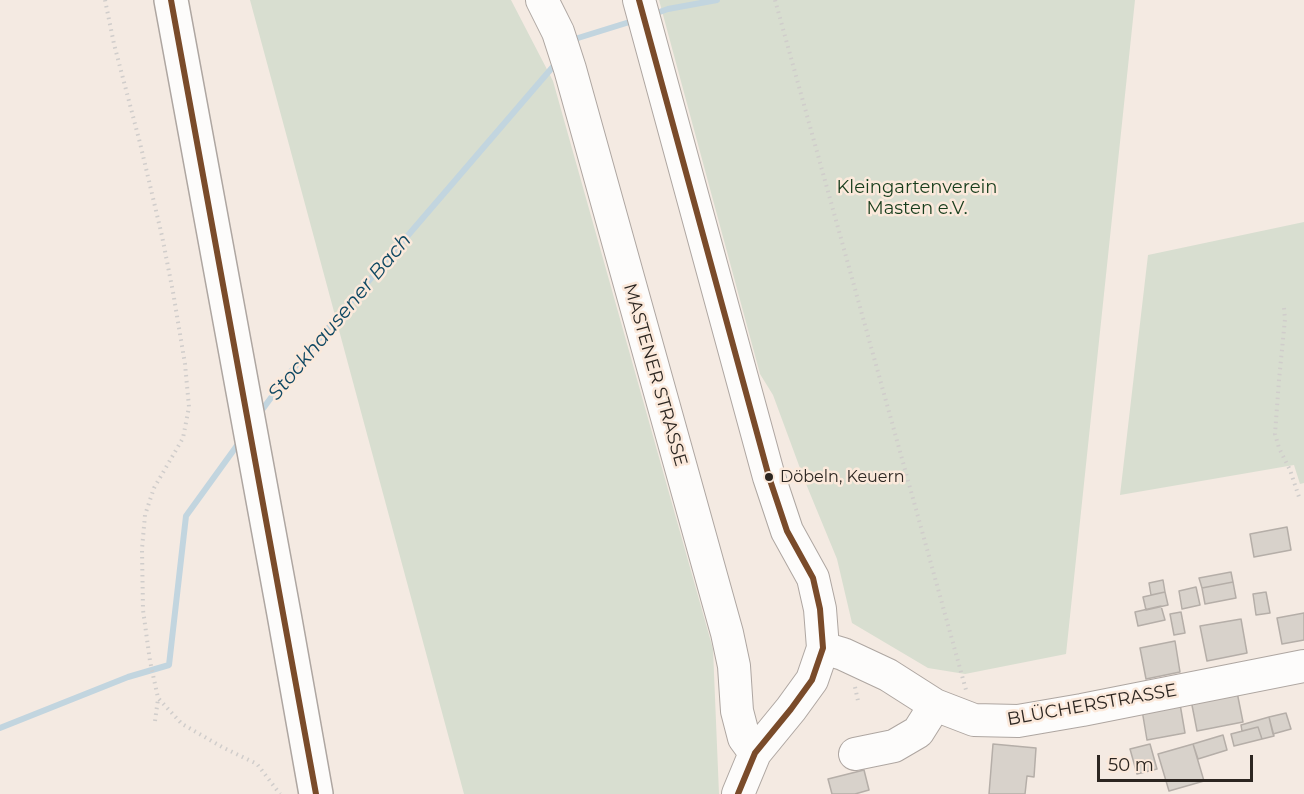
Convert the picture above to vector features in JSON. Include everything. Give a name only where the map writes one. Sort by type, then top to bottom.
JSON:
[{"type":"main road","points":[[171,0],[316,794]]},
{"type":"street","name":"MASTENER STRASSE","points":[[542,0],[558,32],[570,69],[727,633],[734,666],[737,711],[744,738],[755,753]]},
{"type":"street","points":[[639,0],[769,477],[787,531],[813,578],[820,609],[823,648],[812,680],[755,753],[738,794]]},
{"type":"street","name":"BLÜCHERSTRASSE","points":[[823,648],[843,654],[888,675],[935,705],[974,720],[1018,721],[1304,666]]},
{"type":"street","points":[[855,754],[894,747],[918,732],[935,705]]},
{"type":"path","points":[[105,0],[162,236],[185,364],[189,407],[183,438],[154,488],[146,515],[142,549],[143,610],[158,698],[155,721]]},
{"type":"path","points":[[775,0],[974,720]]},
{"type":"path","points":[[1284,308],[1286,319],[1275,434],[1299,497]]},
{"type":"path","points":[[158,698],[182,724],[257,764],[280,794]]},
{"type":"green space","points":[[250,0],[511,0],[553,81],[713,649],[719,794],[464,794]]},
{"type":"green space","name":"Kleingartenverein Masten e.V.","points":[[659,0],[1135,0],[1066,654],[965,674],[928,668],[852,623],[837,559],[773,395],[760,374]]},
{"type":"green space","points":[[1304,222],[1304,483],[1300,484],[1294,465],[1120,495],[1148,255]]},
{"type":"building","points":[[1287,527],[1291,550],[1254,557],[1250,534]]},
{"type":"building","points":[[1231,572],[1233,582],[1202,588],[1199,578]]},
{"type":"building","points":[[1163,580],[1165,592],[1151,595],[1149,583]]},
{"type":"building","points":[[1233,582],[1236,598],[1205,604],[1202,588]]},
{"type":"building","points":[[1196,587],[1200,605],[1182,609],[1179,591]]},
{"type":"building","points":[[1165,592],[1168,605],[1146,610],[1143,597]]},
{"type":"building","points":[[1266,592],[1270,613],[1256,615],[1253,594]]},
{"type":"building","points":[[1161,606],[1165,620],[1138,626],[1135,612]]},
{"type":"building","points":[[1181,612],[1185,633],[1174,635],[1170,614]]},
{"type":"building","points":[[1304,613],[1304,640],[1282,644],[1277,618]]},
{"type":"building","points":[[1241,619],[1247,653],[1207,661],[1200,626]]},
{"type":"building","points":[[1175,641],[1180,672],[1146,679],[1140,648]]},
{"type":"building","points":[[1237,692],[1243,722],[1197,731],[1191,700]]},
{"type":"building","points":[[1180,704],[1185,733],[1147,740],[1142,710]]},
{"type":"building","points":[[1286,713],[1291,729],[1273,734],[1269,717]]},
{"type":"building","points":[[1269,717],[1274,736],[1262,739],[1258,727],[1242,731],[1241,725]]},
{"type":"building","points":[[1258,727],[1262,739],[1234,746],[1231,734]]},
{"type":"building","points":[[1223,735],[1227,750],[1198,759],[1193,744]]},
{"type":"building","points":[[993,744],[1036,748],[1034,777],[1027,776],[1025,794],[989,794]]},
{"type":"building","points":[[1150,744],[1157,769],[1137,774],[1130,749]]},
{"type":"building","points":[[1193,744],[1204,781],[1169,791],[1158,754]]},
{"type":"building","points":[[864,770],[869,790],[855,794],[832,794],[828,779]]},
{"type":"waterway","name":"Stockhausener Bach","points":[[651,15],[668,9],[717,0]]},
{"type":"waterway","name":"Stockhausener Bach","points":[[573,43],[578,38],[636,20]]},
{"type":"waterway","name":"Stockhausener Bach","points":[[259,414],[287,376],[557,62]]},
{"type":"waterway","name":"Stockhausener Bach","points":[[0,728],[128,677],[169,665],[186,516],[241,440]]},
{"type":"transit line","points":[[171,0],[316,794]]},
{"type":"transit line","points":[[639,0],[769,477],[787,531],[813,578],[820,609],[823,648],[812,680],[755,753],[738,794]]},
{"type":"place","name":"Döbeln, Keuern","points":[[769,477]]}]
